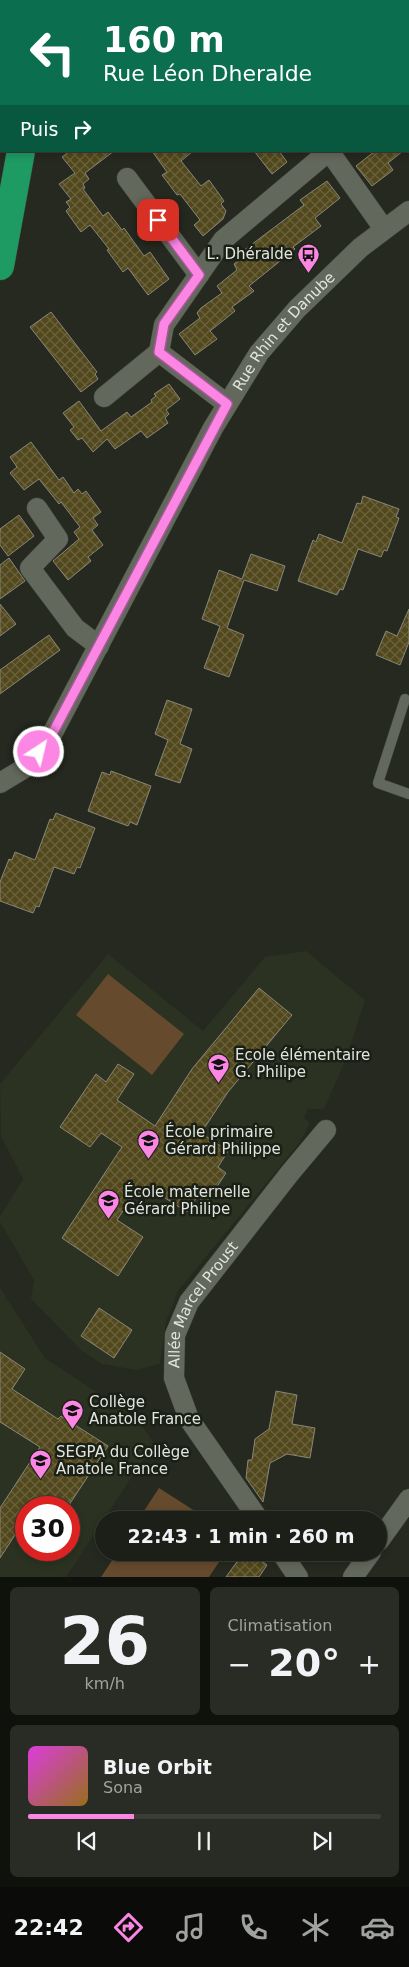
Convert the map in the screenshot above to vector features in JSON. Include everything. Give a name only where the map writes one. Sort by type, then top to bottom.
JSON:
[{"type":"highway","points":[[0,266],[22,152]]},
{"type":"street","points":[[104,397],[159,352],[164,324],[223,240],[329,152]]},
{"type":"street","points":[[331,152],[384,229]]},
{"type":"street","points":[[127,178],[199,275]]},
{"type":"street","name":"Rue Rhin et Danube","points":[[0,783],[28,766],[50,738],[227,404],[259,353],[297,309],[360,248],[409,211]]},
{"type":"street","points":[[159,352],[227,404]]},
{"type":"street","points":[[37,508],[58,539],[30,568],[74,628],[99,646]]},
{"type":"street","points":[[0,770],[28,766]]},
{"type":"street","name":"Allée Marcel Proust","points":[[253,1511],[189,1419],[174,1378],[175,1335],[190,1302],[290,1173],[326,1130]]},
{"type":"street","points":[[387,1530],[409,1499]]},
{"type":"street","points":[[288,1561],[298,1577]]},
{"type":"street","points":[[353,1577],[364,1561]]},
{"type":"lane","points":[[406,699],[378,783],[409,794]]},
{"type":"shaded area","name":"École primaire Gérard Philippe","points":[[306,951],[365,1000],[346,1059],[324,1109],[308,1109],[304,1118],[310,1123],[300,1142],[178,1291],[166,1322],[160,1364],[136,1370],[102,1364],[82,1351],[31,1299],[34,1280],[0,1222],[0,1216],[23,1179],[1,1136],[0,1084],[108,954],[203,1031],[265,957]]},
{"type":"shaded area","points":[[108,974],[184,1034],[152,1075],[76,1015]]},
{"type":"shaded area","name":"Collège Anatole France","points":[[0,1288],[45,1358],[136,1418],[154,1443],[109,1511],[95,1511],[95,1533],[80,1556],[80,1496],[15,1496],[15,1561],[77,1561],[66,1577],[0,1577]]},
{"type":"shaded area","points":[[159,1488],[195,1511],[144,1511]]},
{"type":"shaded area","points":[[112,1561],[220,1561],[209,1577],[101,1577]]},
{"type":"building","points":[[69,152],[113,152],[85,173],[89,179],[83,184],[85,188],[83,189],[103,216],[108,212],[122,230],[124,228],[144,256],[150,252],[169,279],[148,295],[128,268],[123,272],[107,250],[109,249],[90,225],[81,232],[66,211],[70,207],[66,202],[71,199],[59,184],[75,173],[62,157]]},
{"type":"building","points":[[153,152],[192,152],[181,161],[201,186],[209,180],[224,201],[221,204],[226,211],[223,219],[203,236],[194,225],[200,220],[162,175],[167,172]]},
{"type":"building","points":[[255,152],[280,152],[287,162],[272,174]]},
{"type":"building","points":[[374,152],[402,152],[388,163],[393,170],[372,186],[356,166]]},
{"type":"building","points":[[327,181],[340,198],[315,218],[321,226],[293,247],[295,249],[249,286],[254,291],[232,307],[235,311],[210,331],[217,339],[195,355],[179,334],[200,318],[197,313],[201,308],[222,293],[217,286],[237,270],[234,264],[246,255],[243,251],[304,205],[300,200]]},
{"type":"building","points":[[51,312],[97,372],[95,374],[98,379],[81,392],[30,327]]},
{"type":"building","points":[[169,384],[180,399],[166,410],[169,414],[165,418],[168,423],[147,438],[141,431],[115,449],[107,439],[93,452],[82,438],[78,440],[70,430],[74,427],[63,413],[79,401],[101,431],[127,412],[131,417],[152,402],[151,400],[156,396],[154,394]]},
{"type":"building","points":[[31,442],[59,480],[63,477],[74,493],[78,489],[82,494],[86,491],[101,512],[93,518],[98,525],[92,530],[103,545],[88,557],[91,561],[68,580],[53,561],[79,539],[74,532],[80,527],[61,502],[59,504],[39,479],[24,490],[10,473],[17,467],[10,457]]},
{"type":"building","points":[[363,496],[399,509],[396,517],[399,518],[387,551],[384,550],[381,557],[358,549],[343,590],[340,589],[337,595],[298,581],[313,540],[316,542],[319,534],[342,543],[357,503],[361,504]]},
{"type":"building","points":[[19,515],[34,536],[8,556],[0,545],[0,529]]},
{"type":"building","points":[[251,554],[285,566],[277,591],[244,580],[227,628],[244,635],[229,677],[204,668],[220,626],[202,619],[219,570],[242,579]]},
{"type":"building","points":[[9,558],[25,581],[0,599],[0,565]]},
{"type":"building","points":[[0,604],[16,624],[0,636]]},
{"type":"building","points":[[409,609],[409,642],[400,665],[376,655],[386,631],[397,636]]},
{"type":"building","points":[[49,635],[60,650],[0,694],[0,670]]},
{"type":"building","points":[[167,700],[192,709],[180,744],[192,749],[180,783],[155,775],[168,740],[155,734]]},
{"type":"building","points":[[111,771],[151,786],[137,825],[130,822],[128,826],[88,811],[102,772],[110,775]]},
{"type":"building","points":[[56,813],[95,828],[80,868],[77,867],[74,874],[54,867],[39,907],[36,906],[33,913],[0,901],[0,882],[9,859],[12,860],[15,852],[35,860],[50,819],[53,820]]},
{"type":"building","points":[[259,988],[292,1015],[228,1092],[201,1133],[228,1151],[218,1167],[226,1173],[206,1203],[197,1197],[187,1212],[145,1185],[138,1196],[134,1194],[117,1220],[143,1237],[118,1276],[62,1238],[122,1147],[101,1133],[90,1147],[60,1127],[96,1074],[106,1082],[118,1064],[134,1074],[117,1100],[155,1126],[192,1069]]},
{"type":"building","points":[[99,1308],[132,1330],[114,1358],[81,1336]]},
{"type":"building","points":[[0,1352],[25,1369],[12,1389],[58,1419],[61,1416],[108,1446],[75,1496],[15,1496],[15,1535],[0,1558],[0,1508],[40,1447],[0,1422]]},
{"type":"building","points":[[276,1391],[297,1395],[292,1424],[315,1428],[310,1458],[287,1454],[270,1463],[263,1502],[246,1478],[248,1460],[252,1460],[255,1439],[269,1429]]},
{"type":"building","points":[[238,1561],[262,1561],[267,1565],[259,1577],[226,1577]]},
{"type":"place","name":"L. Dhéralde","points":[[309,273]]},
{"type":"place","name":"Ecole élémentaire G. Philipe","points":[[219,1083]]},
{"type":"place","name":"École primaire Gérard Philippe","points":[[149,1160]]},
{"type":"place","name":"École maternelle Gérard Philipe","points":[[108,1220]]},
{"type":"place","name":"Collège Anatole France","points":[[73,1430]]},
{"type":"place","name":"SEGPA du Collège Anatole France","points":[[40,1480]]},
{"type":"route","points":[[39,752],[50,738],[227,404],[159,352],[164,324],[199,275],[158,220]]}]
